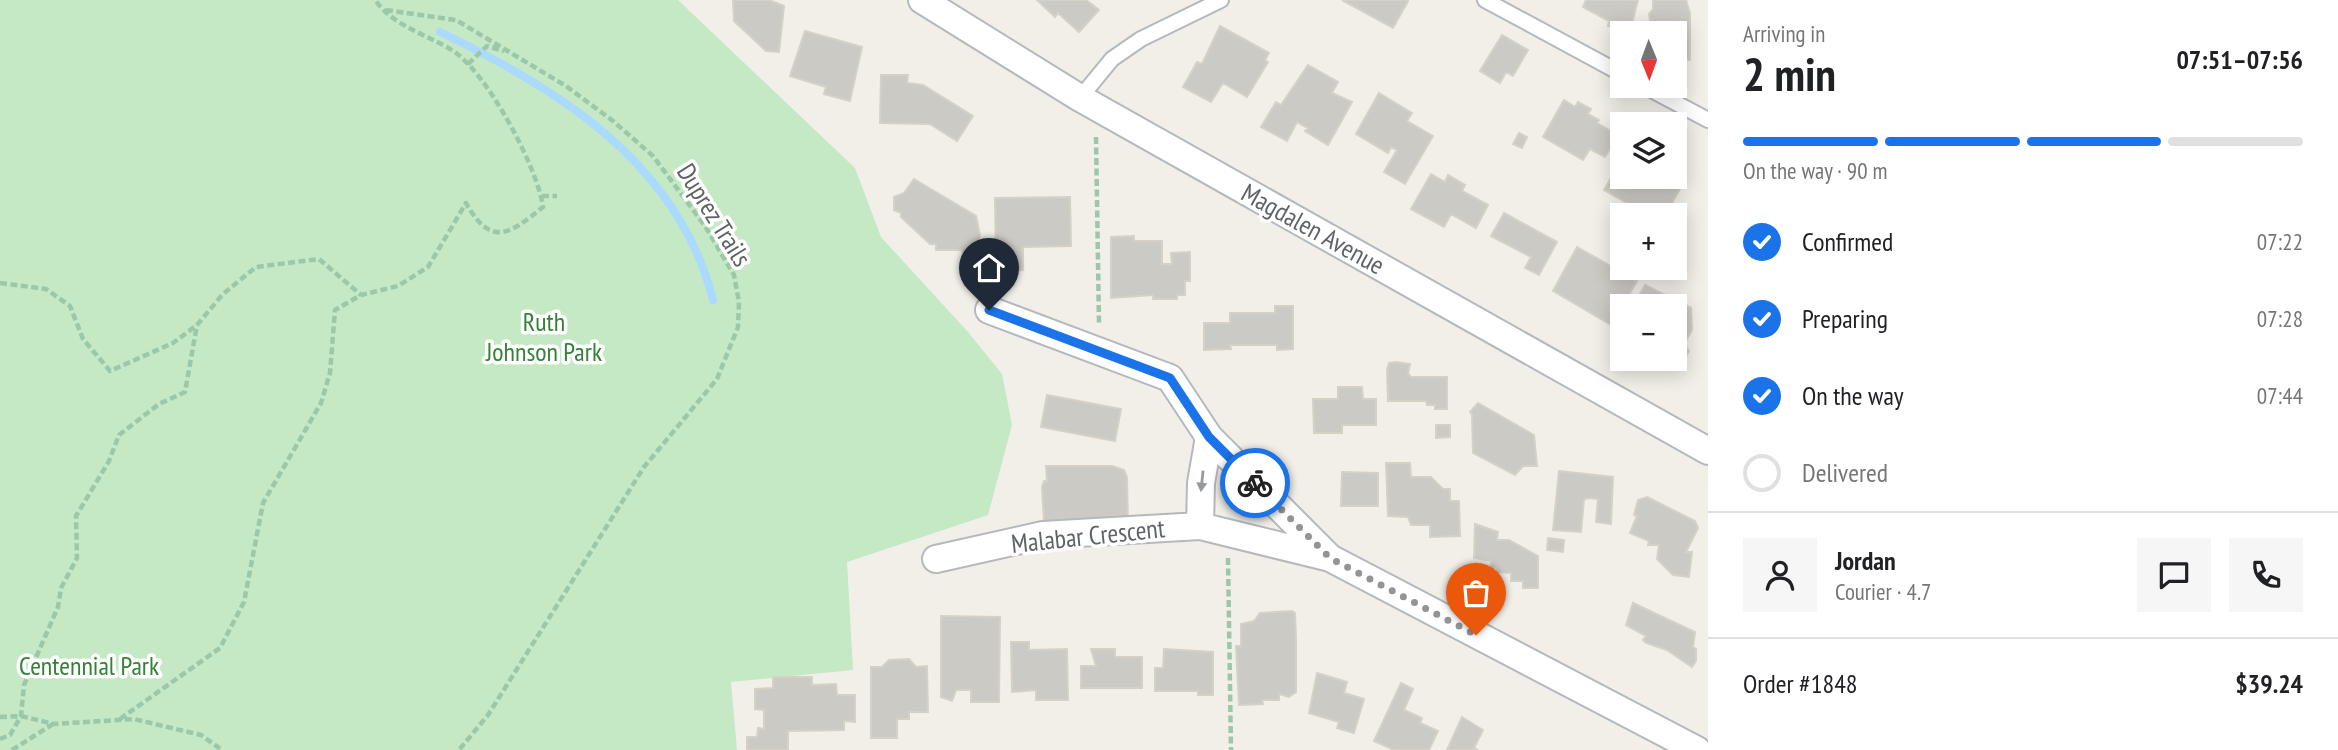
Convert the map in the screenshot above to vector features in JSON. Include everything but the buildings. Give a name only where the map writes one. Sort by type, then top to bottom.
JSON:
[{"type":"street","name":"Magdalen Avenue","points":[[922,0],[1080,97],[1708,451]]},
{"type":"street","name":"Malabar Crescent","points":[[989,310],[1100,349],[1170,378],[1209,437],[1330,558]]},
{"type":"street","name":"Malabar Crescent","points":[[1200,526],[1201,483],[1209,437]]},
{"type":"street","name":"Malabar Crescent","points":[[936,559],[1043,535],[1200,526],[1228,531],[1330,558],[1697,750]]},
{"type":"lane","points":[[1080,97],[1112,60],[1141,39],[1221,0]]},
{"type":"lane","points":[[1485,0],[1610,68]]},
{"type":"lane","points":[[1667,98],[1708,120]]},
{"type":"path","points":[[120,719],[220,648],[244,603],[263,503],[321,403],[330,373],[335,310],[361,295],[398,286],[428,267],[466,203],[476,222],[490,232],[510,232],[543,207],[524,148],[470,66],[452,49],[408,30],[375,0]]},
{"type":"path","name":"Duprez Trails","points":[[385,10],[456,20],[566,86],[653,156],[705,226],[734,275],[739,302],[738,327],[717,379],[644,467],[498,700],[459,750]]},
{"type":"path","points":[[470,66],[487,46],[514,55]]},
{"type":"path","points":[[1100,128],[1095,151],[1100,349]]},
{"type":"path","points":[[541,196],[557,196]]},
{"type":"path","points":[[0,283],[46,289],[70,306],[83,339],[110,371],[173,343],[197,325],[223,294],[256,267],[319,260],[361,295]]},
{"type":"path","points":[[0,739],[10,735],[21,716],[24,685],[58,607],[61,588],[77,558],[76,516],[109,461],[119,435],[159,404],[185,392],[197,325]]},
{"type":"path","points":[[1228,531],[1231,750]]},
{"type":"path","points":[[0,716],[21,716],[54,724],[134,719],[201,735],[222,750]]},
{"type":"path","points":[[12,750],[54,724]]},
{"type":"green space","name":"Ruth Johnson Park","points":[[0,0],[678,0],[855,168],[881,237],[968,332],[1002,374],[1012,425],[988,515],[847,562],[853,670],[731,682],[737,750],[0,750]]},
{"type":"waterway","points":[[440,32],[485,54],[570,106],[608,136],[643,170],[673,209],[696,252],[713,300]]},
{"type":"way so far","points":[[1255,483],[1330,558],[1476,635]]},
{"type":"route","points":[[989,310],[1100,349],[1170,378],[1209,437],[1255,483]]},
{"type":"park label","name":"Centennial Park","points":[[89,666]]}]
